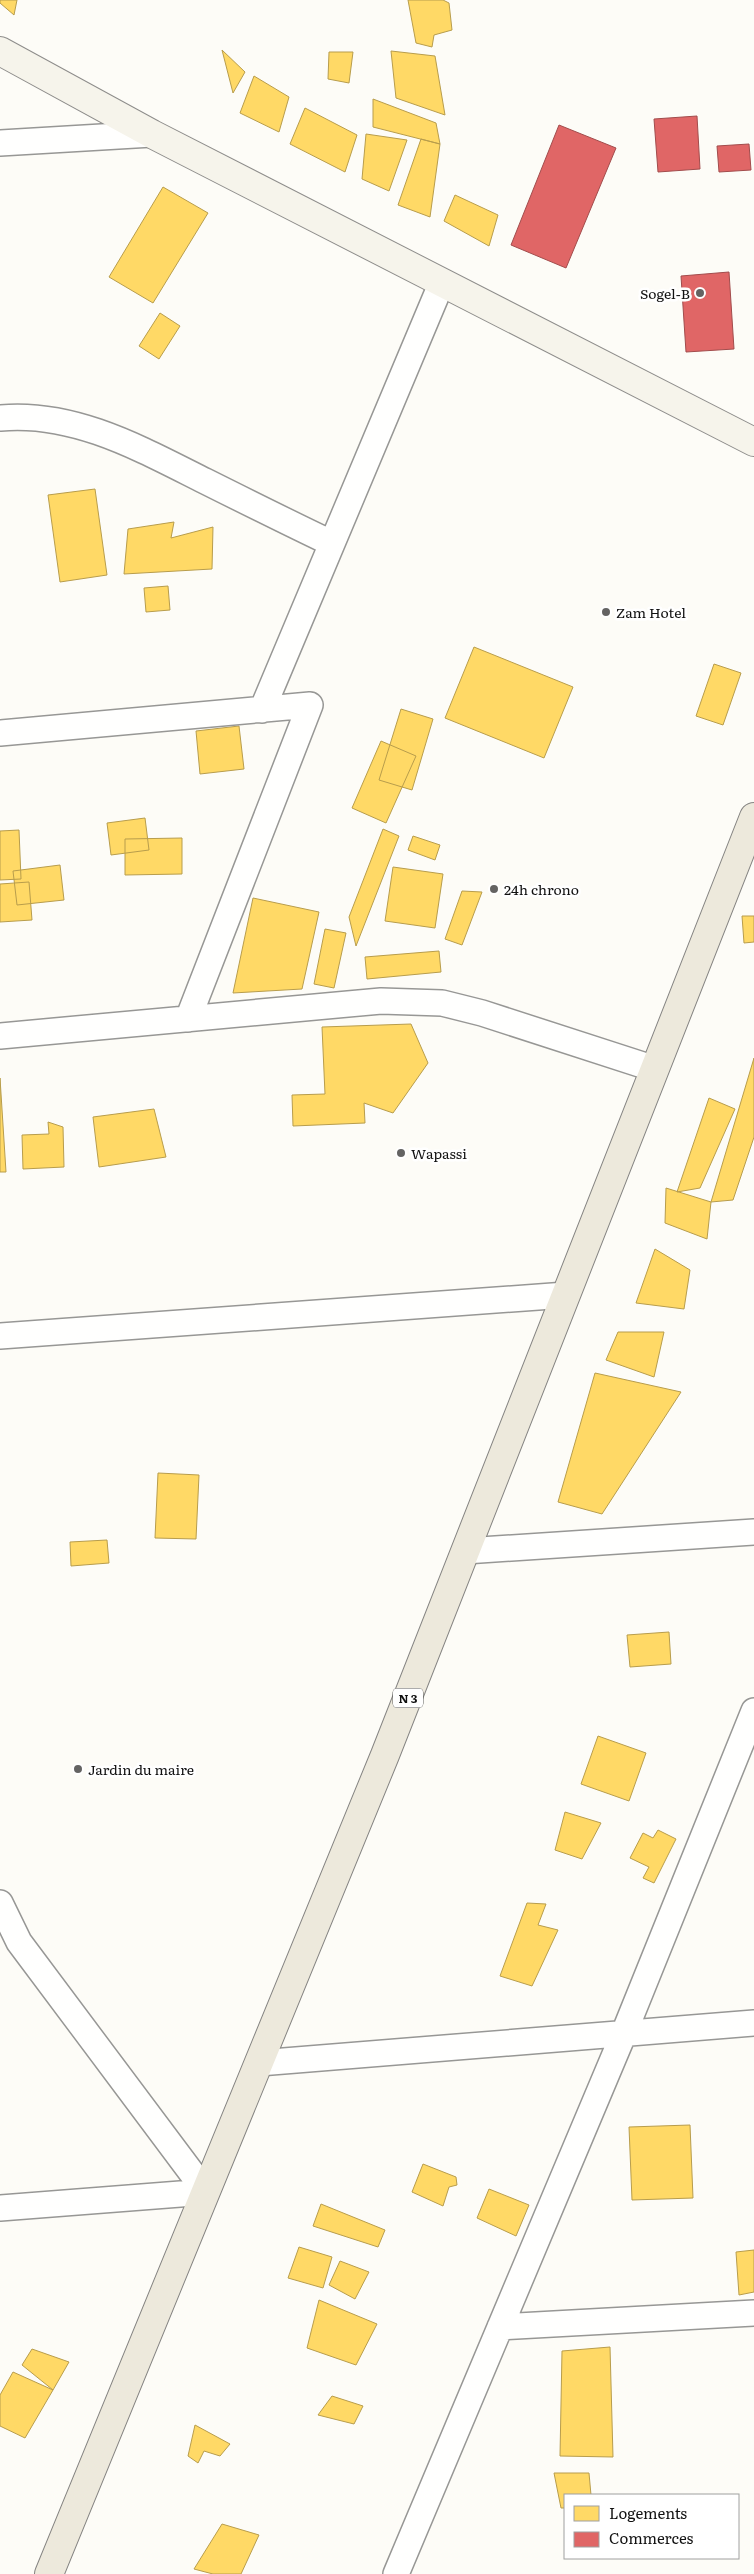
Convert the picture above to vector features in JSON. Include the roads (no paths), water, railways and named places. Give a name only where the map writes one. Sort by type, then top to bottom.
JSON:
[{"type":"main road","name":"N 3","points":[[49,2574],[385,1755],[754,817]]},
{"type":"street","points":[[0,51],[152,134],[754,442]]},
{"type":"street","points":[[0,143],[152,134]]},
{"type":"street","points":[[262,710],[442,282]]},
{"type":"street","points":[[0,418],[26,416],[70,424],[126,442],[331,544]]},
{"type":"street","points":[[0,733],[310,705],[188,1020]]},
{"type":"street","points":[[0,1036],[381,1001],[442,1003],[482,1013],[655,1069]]},
{"type":"street","points":[[0,1336],[566,1295]]},
{"type":"street","points":[[465,1551],[754,1532]]},
{"type":"street","points":[[396,2574],[624,2033],[754,1711]]},
{"type":"street","points":[[0,1903],[20,1942],[206,2192]]},
{"type":"street","points":[[259,2063],[754,2023]]},
{"type":"street","points":[[0,2208],[206,2192]]},
{"type":"street","points":[[500,2327],[754,2312]]},
{"type":"place","name":"Sogel-B","points":[[700,293]]},
{"type":"place","name":"Zam Hotel","points":[[606,612]]},
{"type":"place","name":"24h chrono","points":[[494,889]]},
{"type":"place","name":"Wapassi","points":[[401,1153]]},
{"type":"place","name":"Jardin du maire","points":[[78,1769]]}]
